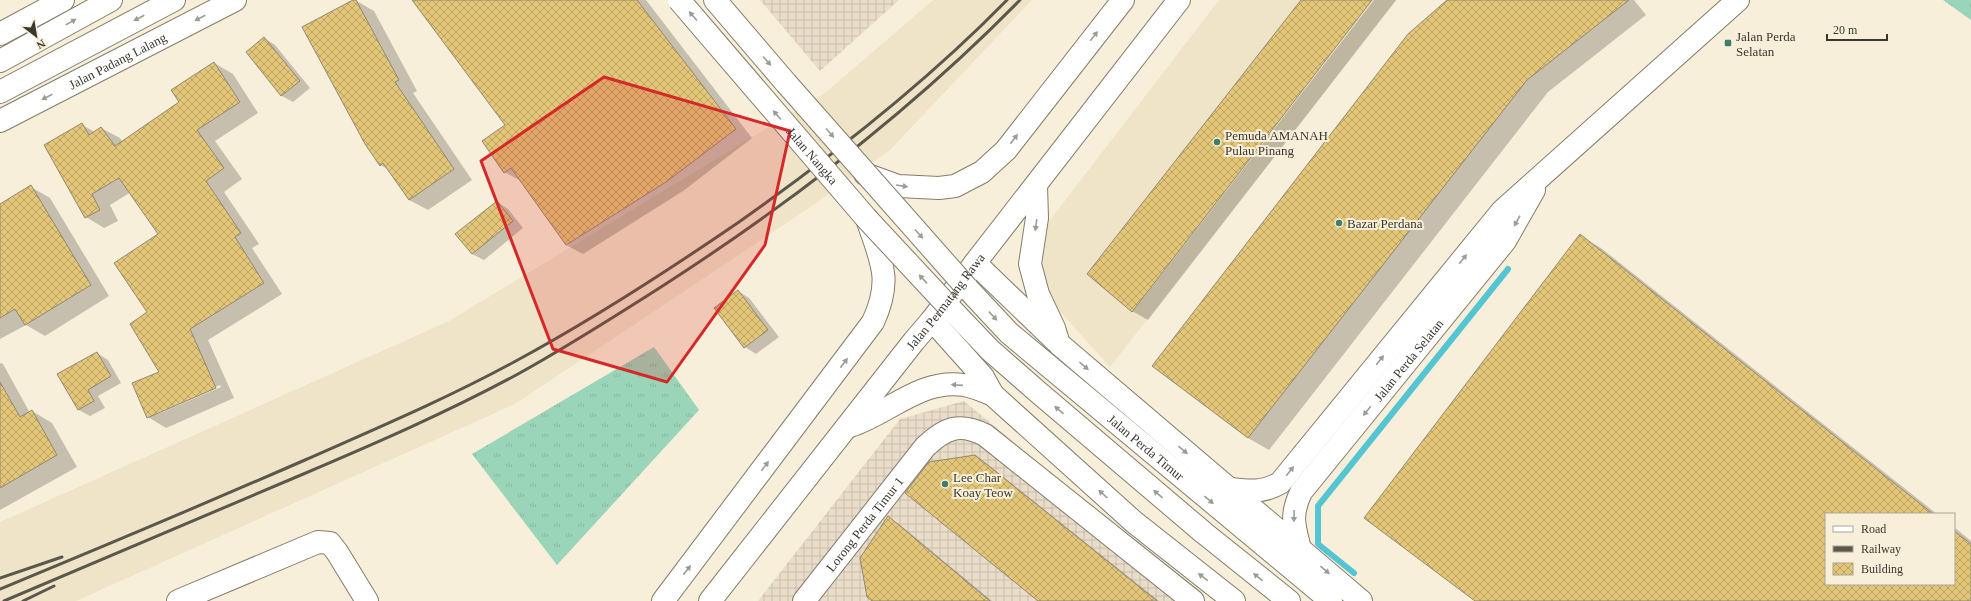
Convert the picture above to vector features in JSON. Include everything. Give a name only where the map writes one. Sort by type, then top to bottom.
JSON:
[{"type":"street","points":[[0,34],[63,0]]},
{"type":"street","points":[[0,61],[111,0]]},
{"type":"street","points":[[0,92],[174,0]]},
{"type":"street","name":"Jalan Padang Lalang","points":[[0,121],[234,0]]},
{"type":"street","name":"Jalan Nangka","points":[[679,0],[867,219],[990,350],[1204,533],[1289,601]]},
{"type":"street","points":[[714,0],[865,174],[898,186],[939,188],[955,186],[982,172],[1006,150],[1123,0]]},
{"type":"street","name":"Jalan Permatang Rawa","points":[[710,601],[932,320],[974,263],[1036,186],[1179,0]]},
{"type":"street","name":"Jalan Perda Selatan","points":[[1230,489],[1252,491],[1269,489],[1280,483],[1502,211],[1738,0]]},
{"type":"street","name":"Jalan Perda Timur","points":[[865,174],[1009,333],[1331,601]]},
{"type":"street","name":"Jalan Perda Selatan","points":[[1300,549],[1294,524],[1294,506],[1301,492],[1506,241],[1542,175]]},
{"type":"street","points":[[1036,186],[1037,218],[1030,264],[1036,289],[1054,328],[1059,344]]},
{"type":"street","points":[[663,601],[873,322],[880,308],[885,281],[883,265],[867,219]]},
{"type":"street","points":[[974,263],[1059,344],[1361,601]]},
{"type":"street","points":[[932,320],[983,377],[993,395],[1134,522],[1234,601]]},
{"type":"street","points":[[849,426],[863,422],[931,387],[948,384],[964,385],[993,395]]},
{"type":"street","name":"Lorong Perda Timur 1","points":[[815,597],[925,447],[945,431],[954,428],[965,428],[985,435],[1193,601]]},
{"type":"street","points":[[178,601],[318,542],[330,543],[367,601]]},
{"type":"highlighted area","points":[[604,77],[790,131],[765,245],[667,382],[553,349],[481,161]]},
{"type":"shaded area","points":[[760,0],[899,0],[820,71]]},
{"type":"shaded area","points":[[933,0],[1032,0],[890,150],[809,208],[515,404],[76,601],[0,601],[0,522],[449,321],[825,93]]},
{"type":"shaded area","points":[[1219,0],[1397,0],[1110,367],[1055,306],[1042,271],[1047,224]]},
{"type":"shaded area","points":[[964,401],[1206,601],[758,601],[900,419]]},
{"type":"green space","points":[[1943,0],[1971,0],[1971,20]]},
{"type":"green space","points":[[654,347],[699,410],[557,565],[472,454]]},
{"type":"building","points":[[353,0],[356,0],[399,80],[395,82],[454,169],[409,200],[383,163],[380,166],[365,144],[302,27]]},
{"type":"building","points":[[412,0],[637,0],[736,129],[666,182],[566,245],[511,168],[504,173],[482,141],[505,125]]},
{"type":"building","points":[[1301,0],[1372,0],[1132,312],[1087,274]]},
{"type":"building","name":"Bazar Perdana","points":[[1447,0],[1629,0],[1527,80],[1248,438],[1152,366],[1408,34]]},
{"type":"building","points":[[264,37],[300,81],[281,96],[246,52]]},
{"type":"building","points":[[214,62],[240,102],[197,130],[224,168],[206,181],[241,233],[235,237],[264,283],[190,329],[216,388],[147,418],[132,383],[159,372],[130,324],[147,312],[114,263],[158,234],[119,178],[92,194],[100,210],[85,218],[44,145],[82,123],[89,135],[101,127],[115,146],[179,102],[171,90]]},
{"type":"building","points":[[31,185],[91,285],[25,325],[15,309],[0,318],[0,204]]},
{"type":"building","points":[[497,201],[513,221],[472,254],[455,234]]},
{"type":"building","points":[[1580,234],[1932,513],[1825,513],[1825,585],[1955,585],[1955,532],[1971,544],[1971,601],[1475,601],[1364,518]]},
{"type":"building","points":[[738,290],[768,330],[744,348],[714,308]]},
{"type":"building","points":[[97,352],[111,376],[88,390],[94,401],[78,410],[57,374]]},
{"type":"building","points":[[0,382],[20,417],[32,410],[57,455],[0,488]]},
{"type":"building","points":[[975,455],[1157,601],[1038,601],[905,493],[929,462]]},
{"type":"building","points":[[888,516],[990,601],[872,601],[867,597],[860,558]]},
{"type":"waterway","points":[[1354,573],[1318,544],[1318,506],[1508,269]]},
{"type":"railway","points":[[0,589],[305,460],[462,389],[543,346],[628,295],[684,259],[810,171],[912,89],[976,31],[1007,0]]},
{"type":"railway","points":[[4,601],[190,523],[438,414],[518,374],[590,332],[709,255],[803,189],[848,154],[936,80],[979,41],[1020,0]]},
{"type":"railway","points":[[0,578],[62,557]]},
{"type":"railway","points":[[23,601],[54,586]]},
{"type":"place","name":"Jalan Perda Selatan","points":[[1728,43]]},
{"type":"place","name":"Pemuda AMANAH Pulau Pinang","points":[[1217,142]]},
{"type":"place","name":"Bazar Perdana","points":[[1339,223]]},
{"type":"place","name":"Lee Char Koay Teow","points":[[945,484]]}]
